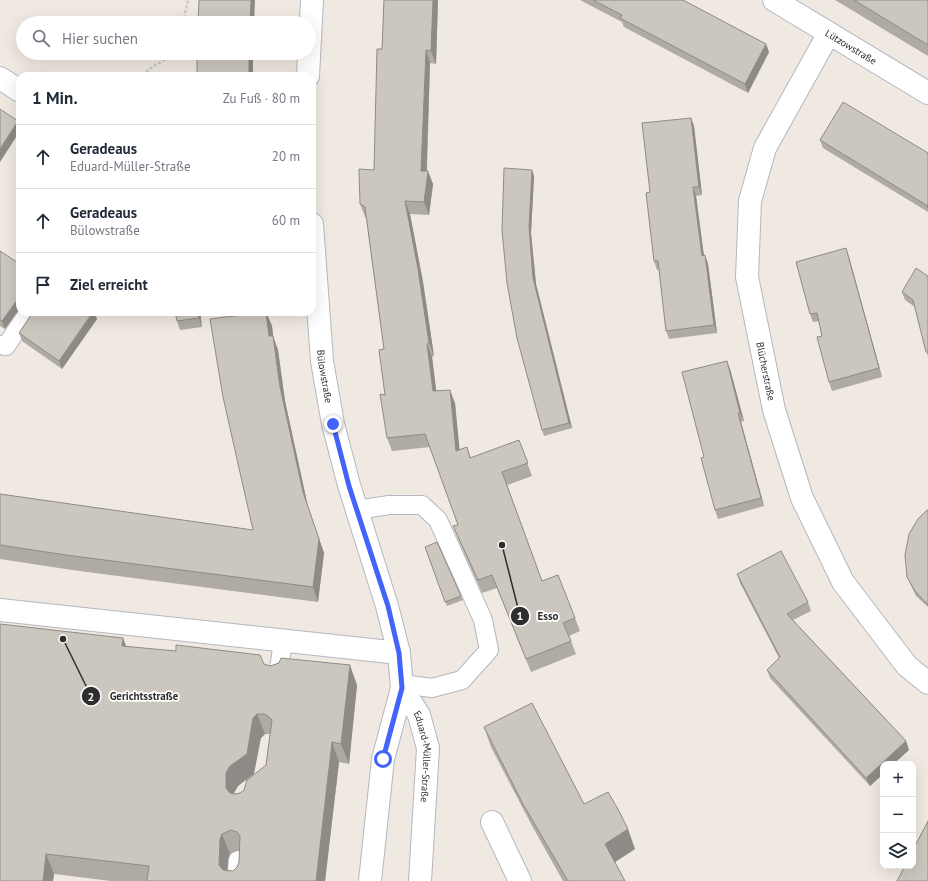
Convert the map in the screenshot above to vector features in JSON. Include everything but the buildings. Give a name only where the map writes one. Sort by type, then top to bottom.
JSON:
[{"type":"street","points":[[311,16],[312,0]]},
{"type":"street","name":"Lützowstraße","points":[[774,0],[797,7],[829,33],[928,93]]},
{"type":"street","name":"Blücherstraße","points":[[829,33],[765,148],[750,201],[747,277],[774,410],[802,498],[843,582],[907,666],[928,683]]},
{"type":"street","points":[[308,72],[309,60]]},
{"type":"street","points":[[0,78],[16,88]]},
{"type":"street","name":"Bülowstraße","points":[[316,279],[322,361],[333,424],[357,510],[388,606],[399,653],[402,686]]},
{"type":"street","points":[[0,610],[399,653]]},
{"type":"street","name":"Eduard-Müller-Straße","points":[[370,881],[383,759],[402,686]]},
{"type":"street","name":"Eduard-Müller-Straße","points":[[402,686],[419,715],[428,748],[420,881]]},
{"type":"street","points":[[492,822],[520,881]]},
{"type":"lane","points":[[0,345],[6,346],[27,316]]},
{"type":"lane","points":[[357,510],[389,505],[422,505],[438,520],[483,620],[489,650],[462,680],[432,688],[402,686]]},
{"type":"lane","points":[[278,676],[284,641]]},
{"type":"lane","points":[[236,881],[238,860]]},
{"type":"path","points":[[185,16],[188,0]]},
{"type":"path","points":[[146,72],[149,68],[166,60]]},
{"type":"place","name":"Esso","points":[[502,545]]},
{"type":"place","name":"Gerichtsstraße","points":[[63,639]]},
{"type":"route","points":[[333,424],[349,486],[388,606],[399,653],[402,688],[383,759]]}]
